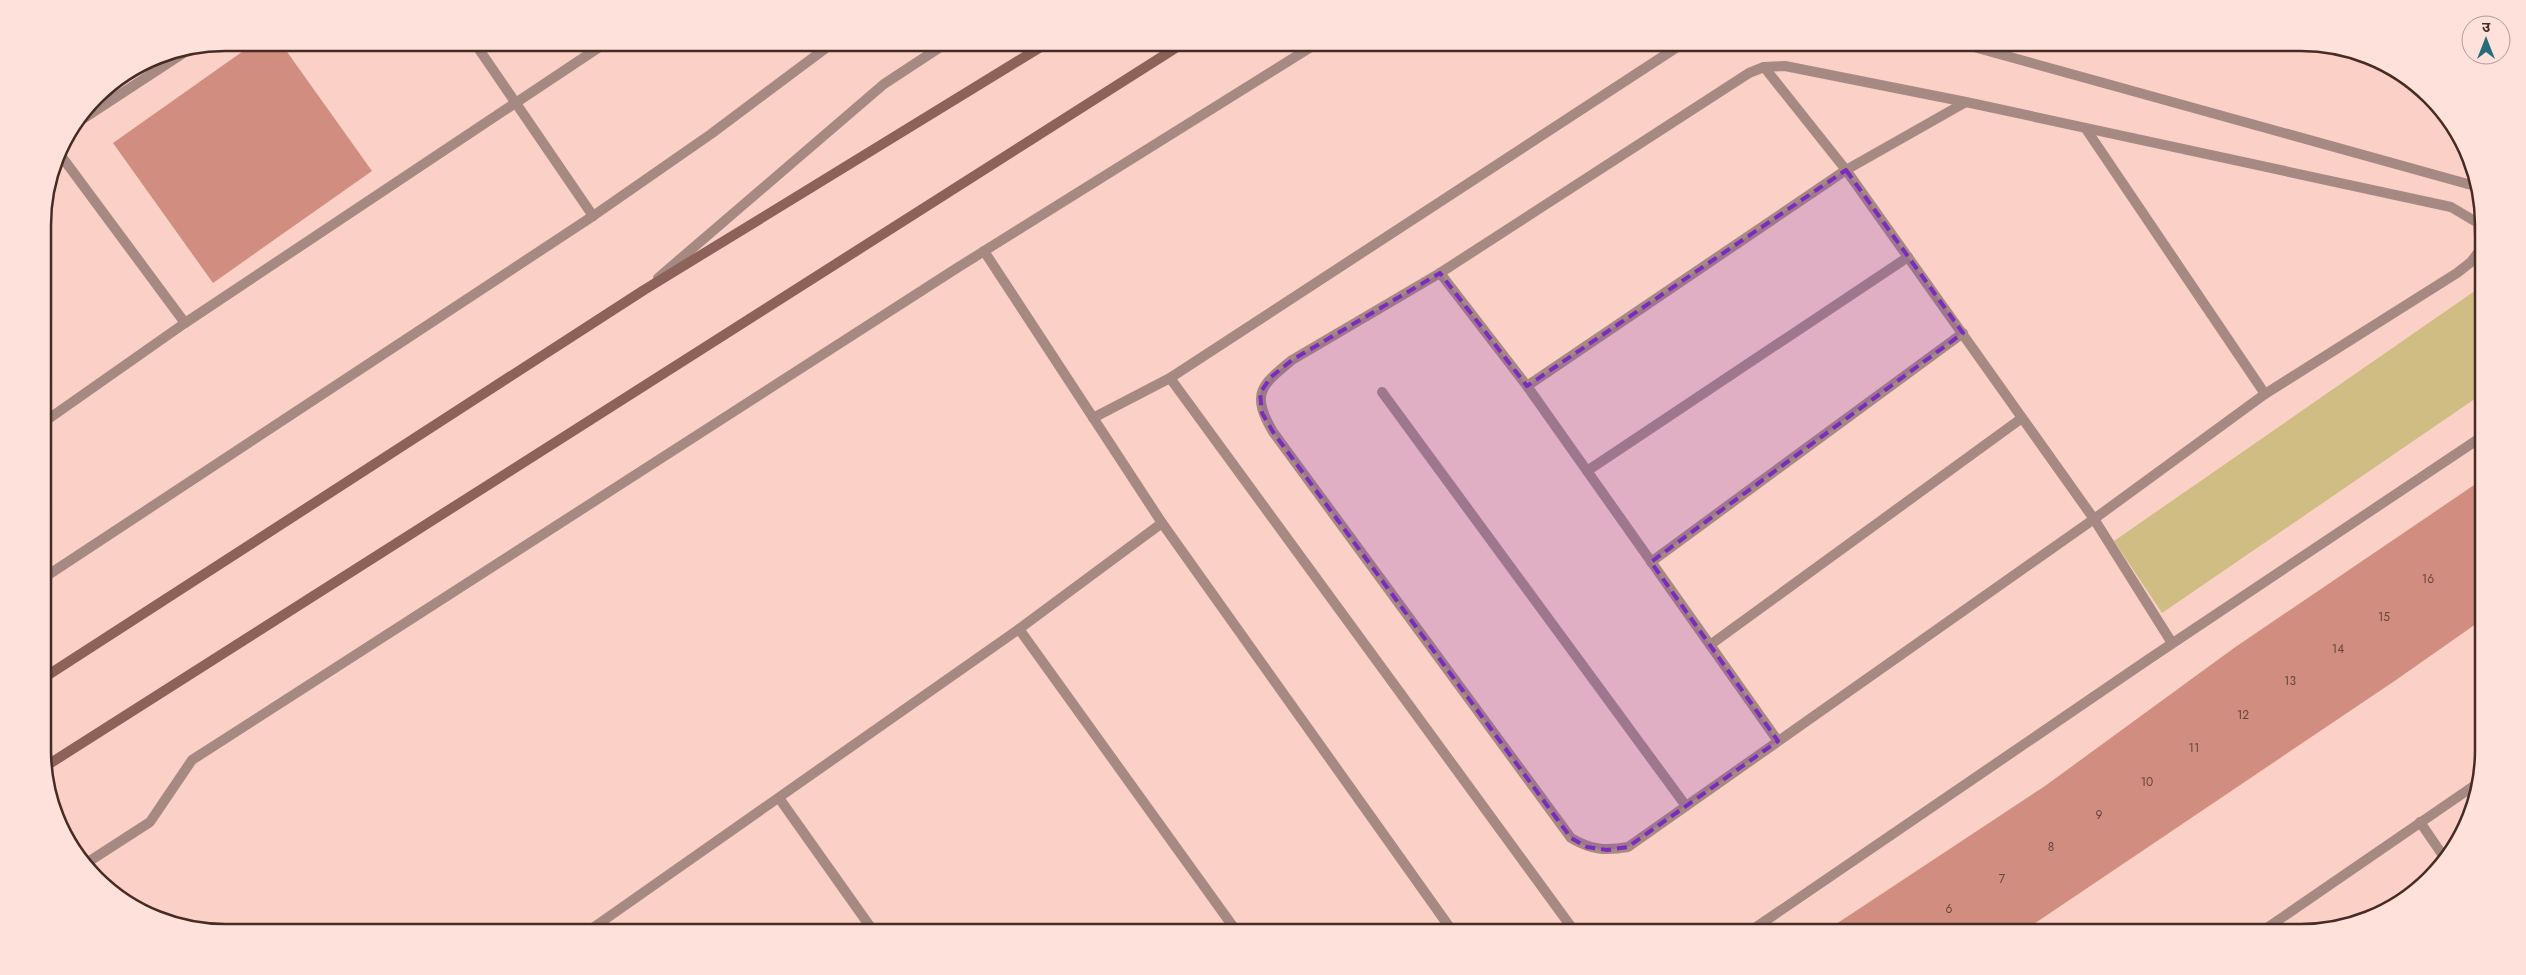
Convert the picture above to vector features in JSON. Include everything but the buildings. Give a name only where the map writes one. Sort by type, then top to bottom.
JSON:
[{"type":"street","points":[[92,860],[150,822],[192,760],[984,251],[1304,51]]},
{"type":"street","points":[[1093,418],[1170,378],[1671,51]]},
{"type":"street","points":[[1989,51],[2470,184]]},
{"type":"street","points":[[481,52],[593,216]]},
{"type":"street","points":[[52,417],[185,323],[592,52]]},
{"type":"street","points":[[51,573],[593,216],[712,134],[821,52]]},
{"type":"street","points":[[644,290],[884,84],[933,52]]},
{"type":"street","points":[[51,673],[644,290],[1032,52]]},
{"type":"street","points":[[52,762],[1171,52]]},
{"type":"street","points":[[95,111],[172,60]]},
{"type":"street","points":[[2475,222],[2451,208],[1966,102],[1804,69],[1785,66],[1764,67],[1749,73],[1440,273],[1292,360],[1271,378],[1260,394],[1262,413],[1273,432],[1571,838],[1587,847],[1607,850],[1628,846],[2094,519],[2265,394],[2471,262],[2475,257]]},
{"type":"street","points":[[1764,67],[1846,170],[1963,333],[2094,519],[2172,643]]},
{"type":"street","points":[[1527,386],[1846,170],[1966,102]]},
{"type":"street","points":[[2086,129],[2265,394]]},
{"type":"street","points":[[65,161],[185,323]]},
{"type":"street","points":[[984,251],[1162,523],[1447,923]]},
{"type":"street","points":[[1587,471],[1908,257]]},
{"type":"street","points":[[1440,273],[1527,386],[1778,741]]},
{"type":"street","points":[[1651,562],[1963,333]]},
{"type":"street","points":[[1170,378],[1569,923]]},
{"type":"street","points":[[1382,392],[1686,806]]},
{"type":"street","points":[[1710,645],[2022,418]]},
{"type":"street","points":[[1762,923],[2172,643],[2475,441]]},
{"type":"street","points":[[599,924],[1019,629],[1162,523]]},
{"type":"street","points":[[1019,629],[1231,924]]},
{"type":"street","points":[[2274,923],[2470,788]]},
{"type":"street","points":[[779,798],[868,924]]},
{"type":"street","points":[[2420,822],[2441,852]]},
{"type":"highlighted area","points":[[1846,170],[1963,333],[1651,562],[1778,741],[1628,847],[1607,850],[1587,847],[1571,838],[1273,432],[1262,413],[1260,393],[1271,377],[1292,360],[1440,273],[1527,386]]},
{"type":"shaded area","points":[[2475,291],[2475,399],[2162,613],[2114,541]]}]
